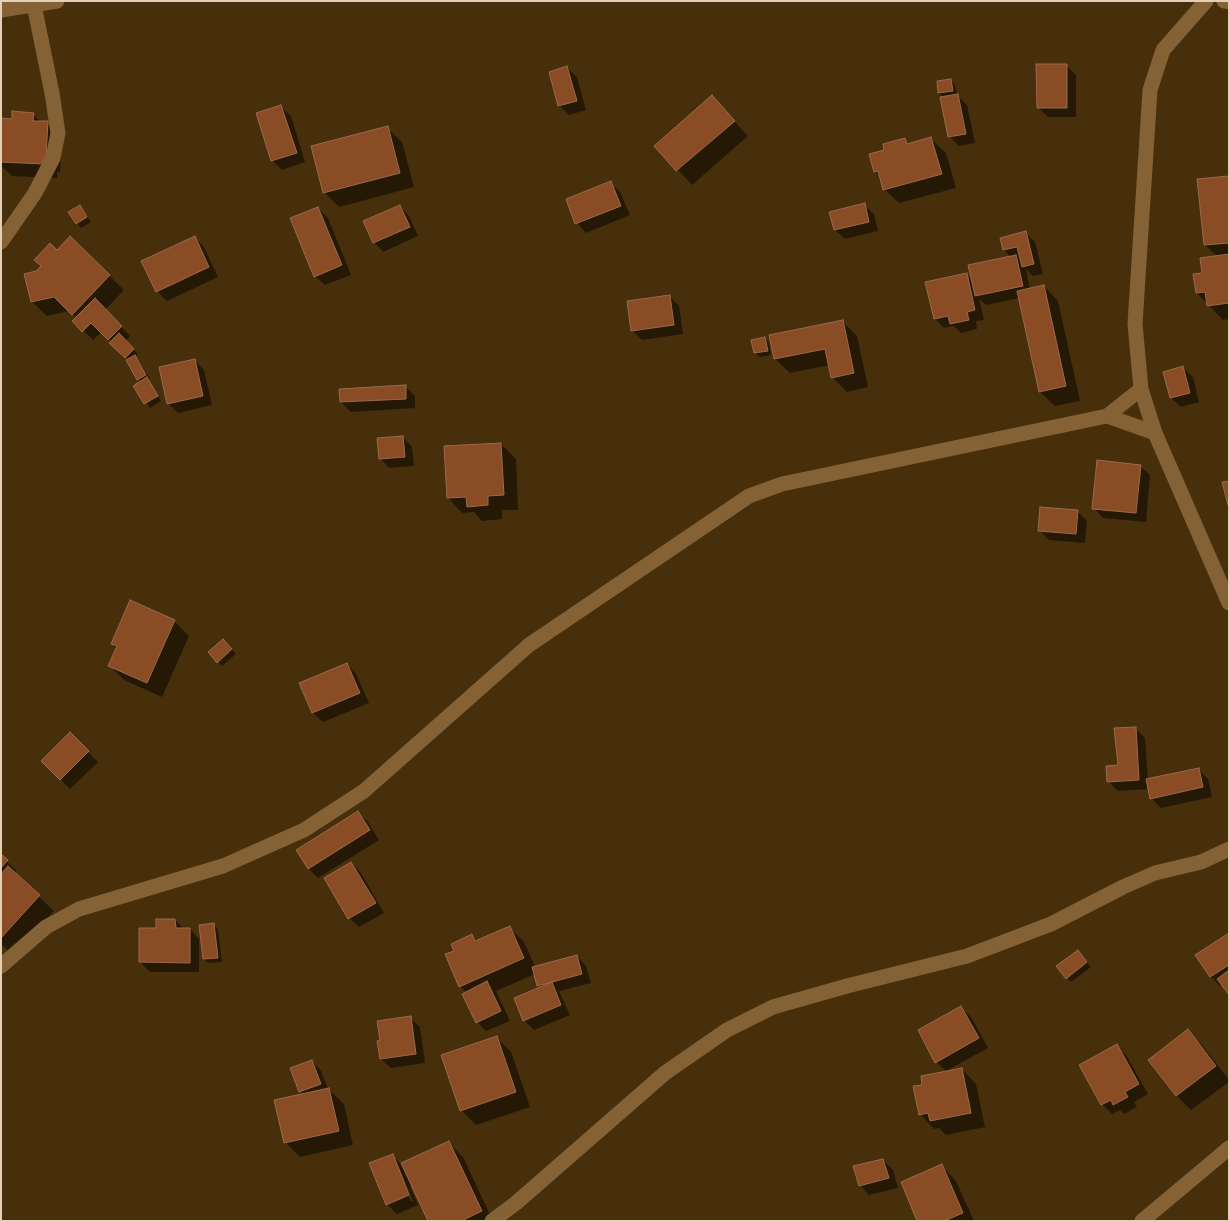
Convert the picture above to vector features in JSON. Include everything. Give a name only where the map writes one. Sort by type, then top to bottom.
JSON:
[{"type":"street","points":[[1,10],[57,1]]},
{"type":"street","points":[[1206,1],[1163,50],[1150,90],[1135,324],[1141,389],[1155,433],[1229,603]]},
{"type":"street","points":[[1224,1],[1229,2]]},
{"type":"street","points":[[1,242],[35,193],[52,158],[58,133],[34,5]]},
{"type":"street","points":[[1,966],[46,927],[79,909],[223,866],[304,830],[364,791],[529,645],[749,496],[782,484],[1106,416],[1141,389]]},
{"type":"street","points":[[1106,416],[1155,433]]},
{"type":"street","points":[[492,1221],[516,1204],[666,1072],[727,1030],[773,1007],[967,956],[1051,924],[1123,887],[1155,873],[1201,862],[1229,849]]},
{"type":"street","points":[[1142,1221],[1229,1148]]},
{"type":"building","points":[[1036,64],[1067,64],[1067,108],[1037,108]]},
{"type":"building","points":[[567,66],[577,101],[558,106],[549,72]]},
{"type":"building","points":[[951,79],[953,91],[938,93],[937,81]]},
{"type":"building","points":[[958,94],[966,134],[948,137],[940,97]]},
{"type":"building","points":[[712,95],[735,121],[676,171],[654,146]]},
{"type":"building","points":[[281,105],[297,153],[271,161],[256,113]]},
{"type":"building","points":[[12,111],[34,113],[33,121],[48,121],[46,158],[43,158],[43,164],[1,162],[1,118],[12,119]]},
{"type":"building","points":[[388,126],[400,173],[323,193],[311,146]]},
{"type":"building","points":[[931,137],[942,174],[883,190],[878,171],[874,172],[869,154],[884,150],[883,144],[905,138],[907,144]]},
{"type":"building","points":[[1229,176],[1229,243],[1204,245],[1197,179]]},
{"type":"building","points":[[611,181],[621,206],[575,224],[566,199]]},
{"type":"building","points":[[865,203],[869,222],[834,230],[829,212]]},
{"type":"building","points":[[80,205],[87,217],[76,224],[68,212]]},
{"type":"building","points":[[400,205],[410,227],[373,243],[363,221]]},
{"type":"building","points":[[318,207],[342,265],[314,277],[290,218]]},
{"type":"building","points":[[1026,231],[1034,264],[1022,267],[1017,247],[1003,250],[1000,238]]},
{"type":"building","points":[[70,236],[110,275],[72,315],[54,297],[31,302],[24,274],[36,271],[41,266],[34,260],[50,243],[57,250]]},
{"type":"building","points":[[195,236],[209,267],[156,292],[141,261]]},
{"type":"building","points":[[1229,254],[1229,303],[1207,306],[1205,292],[1196,293],[1193,274],[1202,273],[1200,258]]},
{"type":"building","points":[[1016,255],[1023,286],[975,296],[968,265]]},
{"type":"building","points":[[967,273],[975,310],[967,312],[969,320],[950,324],[948,316],[934,319],[925,282]]},
{"type":"building","points":[[1044,285],[1066,386],[1039,392],[1017,291]]},
{"type":"building","points":[[670,295],[674,325],[631,331],[627,301]]},
{"type":"building","points":[[95,298],[122,326],[108,340],[91,323],[82,332],[72,321]]},
{"type":"building","points":[[843,320],[854,373],[831,378],[825,349],[774,359],[769,335]]},
{"type":"building","points":[[119,333],[134,349],[125,358],[109,343]]},
{"type":"building","points":[[765,337],[768,351],[754,353],[751,340]]},
{"type":"building","points":[[135,355],[146,375],[137,380],[126,360]]},
{"type":"building","points":[[195,359],[203,396],[167,404],[159,367]]},
{"type":"building","points":[[1183,366],[1190,393],[1170,398],[1163,372]]},
{"type":"building","points":[[147,377],[158,396],[144,404],[133,386]]},
{"type":"building","points":[[406,385],[406,399],[340,402],[339,389]]},
{"type":"building","points":[[403,436],[405,457],[379,459],[377,438]]},
{"type":"building","points":[[501,443],[504,495],[488,496],[488,505],[467,507],[466,497],[447,498],[444,446]]},
{"type":"building","points":[[1097,460],[1141,465],[1136,513],[1092,509]]},
{"type":"building","points":[[1229,481],[1229,505],[1228,505],[1222,482]]},
{"type":"building","points":[[1040,507],[1078,510],[1076,534],[1038,531]]},
{"type":"building","points":[[130,600],[175,620],[147,683],[108,666],[117,646],[111,644]]},
{"type":"building","points":[[223,639],[232,649],[217,663],[208,652]]},
{"type":"building","points":[[347,663],[360,693],[312,713],[299,683]]},
{"type":"building","points":[[1136,727],[1139,780],[1107,782],[1106,766],[1118,765],[1114,728]]},
{"type":"building","points":[[70,732],[89,751],[60,780],[41,761]]},
{"type":"building","points":[[1199,768],[1203,787],[1150,799],[1146,779]]},
{"type":"building","points":[[358,811],[370,830],[308,869],[296,850]]},
{"type":"building","points":[[1,854],[8,860],[1,868]]},
{"type":"building","points":[[351,862],[376,903],[348,919],[324,878]]},
{"type":"building","points":[[8,866],[40,895],[1,938],[1,874]]},
{"type":"building","points":[[156,919],[175,919],[176,928],[190,928],[190,963],[139,962],[139,928],[156,928]]},
{"type":"building","points":[[214,923],[218,958],[203,959],[199,925]]},
{"type":"building","points":[[510,926],[524,958],[459,987],[445,954],[454,951],[451,944],[472,934],[475,941]]},
{"type":"building","points":[[1229,933],[1229,965],[1210,977],[1195,955]]},
{"type":"building","points":[[1078,950],[1087,962],[1066,979],[1056,966]]},
{"type":"building","points":[[577,955],[582,974],[537,986],[532,967]]},
{"type":"building","points":[[1229,970],[1229,995],[1217,979]]},
{"type":"building","points":[[487,981],[501,1011],[476,1023],[462,994]]},
{"type":"building","points":[[552,982],[561,1005],[523,1021],[514,998]]},
{"type":"building","points":[[961,1006],[979,1038],[935,1063],[918,1030]]},
{"type":"building","points":[[411,1016],[416,1054],[380,1059],[377,1041],[380,1040],[377,1021]]},
{"type":"building","points":[[1188,1029],[1216,1066],[1176,1096],[1148,1060]]},
{"type":"building","points":[[497,1036],[516,1092],[460,1111],[441,1055]]},
{"type":"building","points":[[1117,1044],[1139,1084],[1125,1092],[1128,1097],[1113,1105],[1111,1100],[1101,1105],[1079,1065]]},
{"type":"building","points":[[312,1060],[321,1084],[299,1092],[290,1068]]},
{"type":"building","points":[[962,1068],[971,1113],[930,1121],[928,1113],[919,1115],[913,1086],[922,1085],[921,1076]]},
{"type":"building","points":[[329,1088],[339,1131],[284,1143],[274,1100]]},
{"type":"building","points":[[449,1141],[482,1211],[461,1221],[428,1221],[401,1163]]},
{"type":"building","points":[[393,1154],[409,1195],[386,1205],[369,1163]]},
{"type":"building","points":[[883,1159],[889,1178],[859,1186],[853,1166]]},
{"type":"building","points":[[942,1164],[963,1213],[944,1221],[917,1221],[901,1182]]}]
